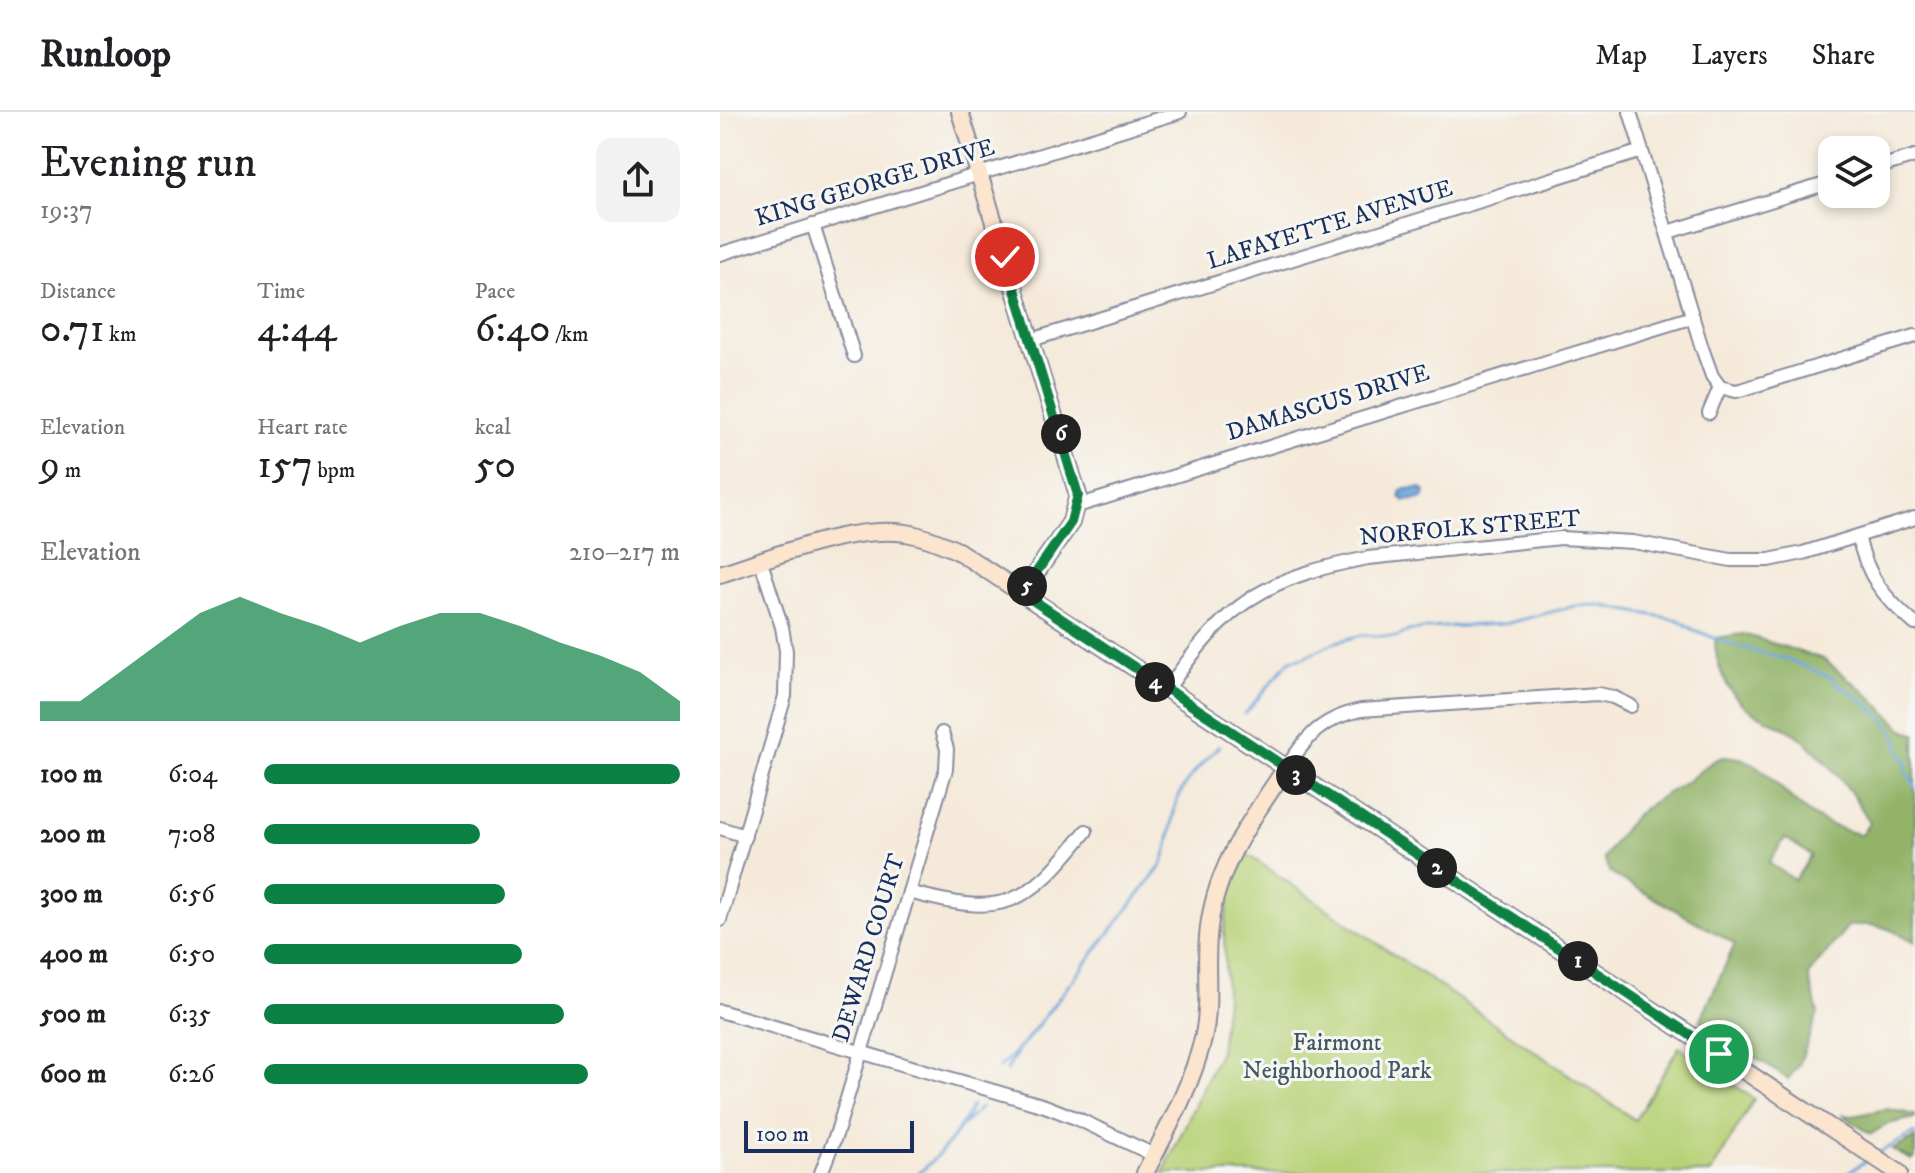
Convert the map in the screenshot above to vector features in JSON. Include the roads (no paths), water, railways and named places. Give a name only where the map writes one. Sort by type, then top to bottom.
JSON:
[{"type":"main road","points":[[960,112],[1076,483],[1077,506],[1071,522],[1022,593]]},
{"type":"main road","points":[[720,574],[855,535],[885,532],[906,533],[958,551],[1898,1172]]},
{"type":"main road","points":[[1145,1173],[1189,1084],[1203,1036],[1209,981],[1208,934],[1219,882],[1239,837],[1286,768]]},
{"type":"street","name":"KING GEORGE DRIVE","points":[[720,254],[1180,112]]},
{"type":"street","points":[[1630,112],[1712,376],[1720,387],[1744,389],[1915,336]]},
{"type":"street","name":"LAFAYETTE AVENUE","points":[[1031,340],[1642,151]]},
{"type":"street","points":[[1890,164],[1915,156]]},
{"type":"street","points":[[1668,232],[1818,186]]},
{"type":"street","points":[[813,225],[854,356]]},
{"type":"street","name":"DAMASCUS DRIVE","points":[[1077,506],[1693,317]]},
{"type":"street","points":[[1709,413],[1720,387]]},
{"type":"street","name":"NORFOLK STREET","points":[[1167,690],[1207,634],[1241,604],[1266,588],[1337,564],[1561,538],[1633,542],[1731,560],[1769,560],[1803,553],[1915,518]]},
{"type":"street","points":[[1858,536],[1863,558],[1876,584],[1915,624]]},
{"type":"street","points":[[720,920],[781,716],[787,676],[782,627],[761,562]]},
{"type":"street","points":[[1286,768],[1313,731],[1329,720],[1361,710],[1598,694],[1631,706]]},
{"type":"street","name":"DEWARD COURT","points":[[821,1173],[837,1132],[946,769],[947,749],[942,733]]},
{"type":"street","points":[[720,828],[745,836]]},
{"type":"street","points":[[909,892],[962,905],[993,905],[1016,899],[1042,882],[1086,831]]},
{"type":"street","points":[[720,1011],[1045,1106],[1154,1155]]},
{"type":"water","points":[[1421,488],[1425,492],[1423,499],[1405,501],[1400,497],[1404,489]]},
{"type":"waterway","points":[[1245,714],[1290,660],[1333,643],[1362,635],[1397,637],[1408,631],[1504,624],[1575,606],[1598,605],[1679,620],[1692,629],[1727,643],[1789,660],[1834,679],[1835,683],[1855,695],[1886,722],[1898,743],[1900,754],[1907,760],[1906,770],[1915,786]]},
{"type":"waterway","points":[[999,1068],[1024,1043],[1161,866],[1179,795],[1194,772],[1219,746]]},
{"type":"waterway","points":[[1007,1070],[1017,1052]]},
{"type":"waterway","points":[[919,1173],[949,1142],[972,1106]]},
{"type":"waterway","points":[[963,1125],[981,1107]]},
{"type":"waterway","points":[[1880,1152],[1915,1133]]},
{"type":"waterway","points":[[1847,1173],[1867,1160]]},
{"type":"park label","name":"Fairmont Neighborhood Park","points":[[1337,1057]]}]
